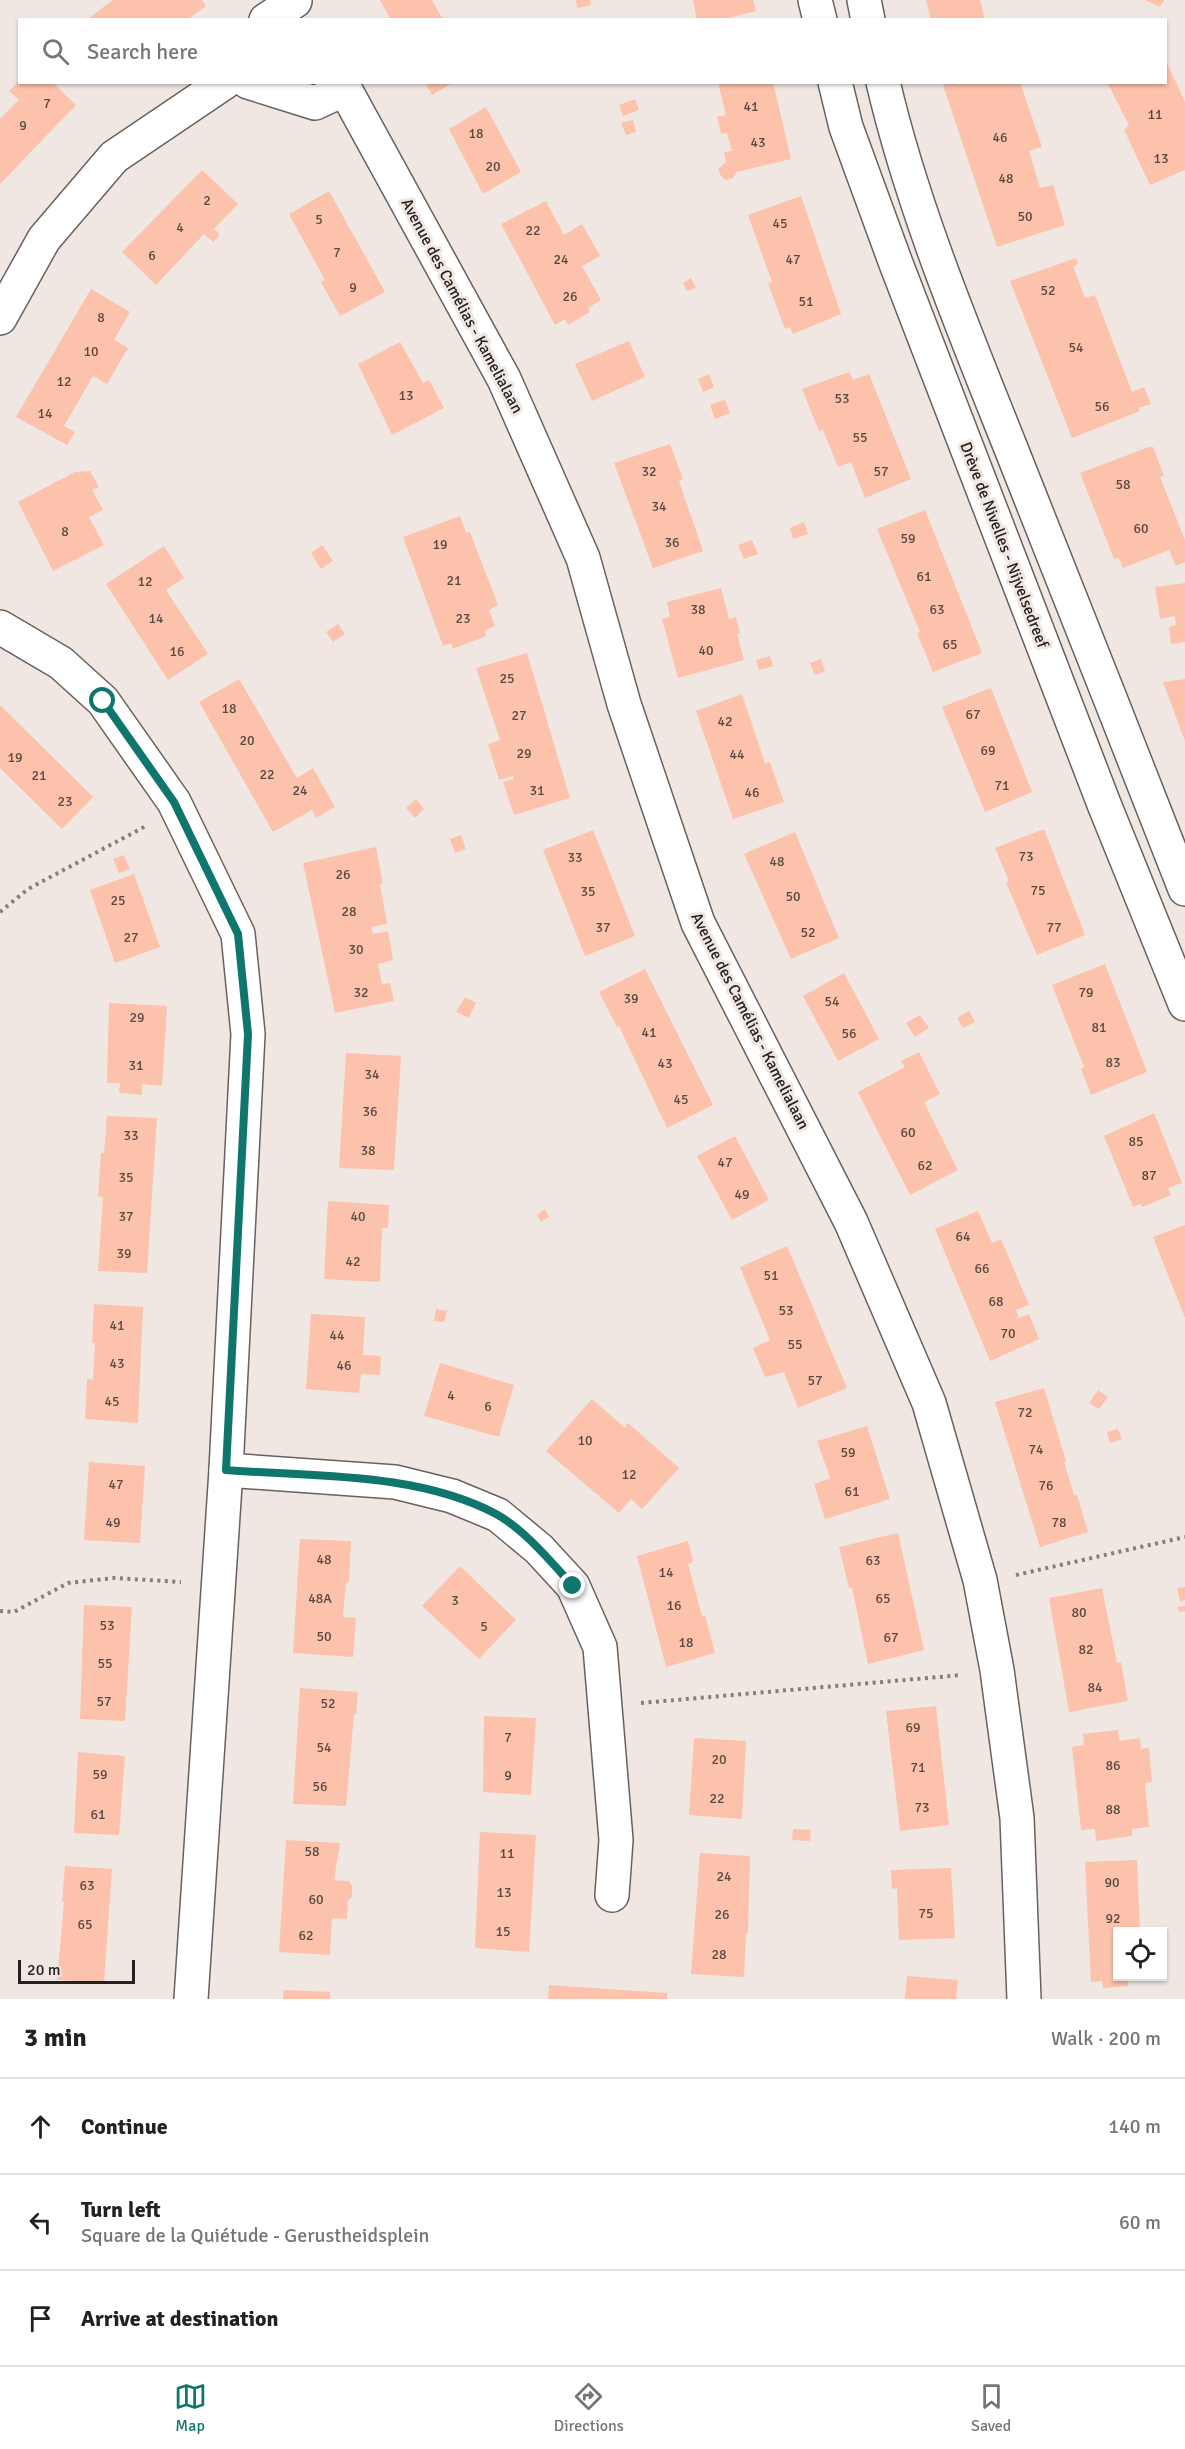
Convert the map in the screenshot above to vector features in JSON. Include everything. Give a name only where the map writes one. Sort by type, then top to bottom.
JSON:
[{"type":"street","points":[[269,18],[295,0],[305,18]]},
{"type":"street","points":[[815,0],[819,18]]},
{"type":"street","points":[[864,0],[868,18]]},
{"type":"street","points":[[0,318],[44,239],[114,157],[222,84]]},
{"type":"street","points":[[254,84],[315,103],[343,86]]},
{"type":"street","name":"Drève de Nivelles - Nijvelsedreef","points":[[835,84],[846,127],[895,261],[1100,793],[1185,1004]]},
{"type":"street","points":[[883,84],[891,117],[944,273],[1185,889]]},
{"type":"street","name":"Avenue des Camélias - Kamelialaan","points":[[343,86],[504,379],[583,558],[624,704],[698,923],[851,1222],[929,1403],[980,1580],[997,1670],[1017,1818],[1024,1999]]},
{"type":"street","points":[[0,627],[61,663],[103,701],[174,802],[238,934],[248,1034],[226,1470],[191,1999]]},
{"type":"street","points":[[226,1470],[395,1482],[452,1496],[498,1515],[539,1548],[573,1586],[600,1647],[616,1840],[612,1895]]},
{"type":"path","points":[[0,912],[28,889],[147,825]]},
{"type":"path","points":[[1015,1575],[1185,1537]]},
{"type":"path","points":[[0,1611],[14,1612],[68,1583],[114,1578],[181,1582]]},
{"type":"path","points":[[634,1704],[965,1675]]},
{"type":"building","points":[[113,0],[202,0],[206,6],[190,18],[89,18]]},
{"type":"building","points":[[380,0],[432,0],[442,18],[390,18]]},
{"type":"building","points":[[576,0],[590,0],[591,5],[577,8]]},
{"type":"building","points":[[693,0],[753,0],[756,11],[727,18],[697,18]]},
{"type":"building","points":[[926,0],[980,0],[984,18],[930,18]]},
{"type":"building","points":[[1145,0],[1164,0],[1160,7]]},
{"type":"building","points":[[1167,63],[1185,102],[1185,170],[1150,185],[1124,130],[1129,125],[1108,84],[1167,84]]},
{"type":"building","points":[[18,81],[18,84],[54,84],[76,105],[0,184],[0,119],[19,100],[9,91]]},
{"type":"building","points":[[426,84],[451,84],[432,95]]},
{"type":"building","points":[[718,84],[773,84],[791,159],[737,172],[733,178],[726,180],[718,169],[726,162],[724,152],[732,151],[727,133],[721,134],[717,117],[726,115]]},
{"type":"building","points":[[1021,84],[1042,147],[1029,151],[1040,188],[1053,185],[1065,225],[997,247],[943,85]]},
{"type":"building","points":[[635,99],[639,110],[623,116],[619,105]]},
{"type":"building","points":[[486,107],[521,172],[483,194],[449,129]]},
{"type":"building","points":[[633,120],[636,132],[626,135],[621,123]]},
{"type":"building","points":[[202,170],[238,204],[214,229],[220,235],[213,242],[204,234],[156,285],[122,252]]},
{"type":"building","points":[[329,191],[385,292],[340,316],[321,282],[325,280],[289,214]]},
{"type":"building","points":[[801,196],[841,314],[793,334],[790,327],[785,329],[768,283],[772,282],[748,215]]},
{"type":"building","points":[[546,201],[564,235],[582,224],[600,256],[582,266],[601,300],[588,308],[590,312],[568,325],[565,319],[555,325],[501,224]]},
{"type":"building","points":[[1076,258],[1078,264],[1073,266],[1085,298],[1095,295],[1132,392],[1144,387],[1151,404],[1138,408],[1140,411],[1072,438],[1010,281]]},
{"type":"building","points":[[691,278],[696,288],[687,291],[683,283]]},
{"type":"building","points":[[91,289],[130,312],[114,340],[128,348],[107,384],[93,376],[64,426],[75,432],[67,445],[16,417]]},
{"type":"building","points":[[629,341],[645,377],[592,401],[575,364]]},
{"type":"building","points":[[400,342],[423,383],[429,380],[444,408],[392,435],[358,364]]},
{"type":"building","points":[[849,372],[853,380],[869,374],[911,479],[865,498],[851,462],[838,467],[823,430],[819,431],[802,389]]},
{"type":"building","points":[[709,374],[714,387],[703,392],[698,379]]},
{"type":"building","points":[[725,400],[730,413],[715,419],[710,405]]},
{"type":"building","points":[[670,444],[683,479],[679,481],[703,551],[653,568],[614,463]]},
{"type":"building","points":[[1153,447],[1164,476],[1160,477],[1185,540],[1185,562],[1176,566],[1169,550],[1123,568],[1119,558],[1114,559],[1080,473]]},
{"type":"building","points":[[90,471],[99,487],[92,490],[103,510],[89,517],[104,545],[53,571],[18,502],[75,472]]},
{"type":"building","points":[[925,510],[982,653],[933,672],[917,633],[920,632],[877,529]]},
{"type":"building","points":[[460,516],[466,533],[470,532],[498,605],[489,610],[495,626],[485,630],[486,636],[453,649],[451,643],[443,646],[403,537]]},
{"type":"building","points":[[804,522],[808,534],[793,539],[790,528]]},
{"type":"building","points":[[752,540],[758,554],[744,559],[738,545]]},
{"type":"building","points":[[322,545],[333,561],[321,569],[311,553]]},
{"type":"building","points":[[164,546],[184,578],[166,590],[208,654],[168,680],[106,584]]},
{"type":"building","points":[[1185,583],[1185,642],[1171,644],[1169,627],[1176,625],[1175,616],[1160,619],[1155,587]]},
{"type":"building","points":[[721,588],[729,619],[736,617],[740,633],[737,634],[744,660],[678,678],[662,619],[670,617],[667,602]]},
{"type":"building","points":[[338,624],[345,634],[333,642],[326,632]]},
{"type":"building","points":[[527,653],[570,798],[514,815],[503,782],[514,779],[513,776],[499,780],[488,744],[500,740],[476,668]]},
{"type":"building","points":[[770,656],[773,666],[759,670],[756,660]]},
{"type":"building","points":[[821,659],[825,671],[815,675],[810,663]]},
{"type":"building","points":[[239,679],[297,778],[313,768],[335,807],[316,818],[312,810],[273,832],[199,702]]},
{"type":"building","points":[[1185,679],[1185,741],[1163,682]]},
{"type":"building","points":[[991,688],[1032,792],[985,812],[942,707]]},
{"type":"building","points":[[742,694],[765,763],[770,762],[784,802],[733,819],[696,711]]},
{"type":"building","points":[[0,705],[93,797],[62,829],[0,768]]},
{"type":"building","points":[[416,799],[424,809],[415,818],[406,808]]},
{"type":"building","points":[[1044,829],[1085,935],[1037,955],[1006,883],[1009,881],[995,848]]},
{"type":"building","points":[[593,830],[635,936],[585,956],[543,850]]},
{"type":"building","points":[[795,832],[839,938],[791,959],[744,854]]},
{"type":"building","points":[[461,835],[466,849],[455,853],[450,839]]},
{"type":"building","points":[[376,847],[387,924],[371,927],[373,934],[388,931],[393,960],[378,964],[382,984],[390,983],[394,1001],[335,1013],[303,863]]},
{"type":"building","points":[[124,855],[130,869],[119,873],[113,859]]},
{"type":"building","points":[[134,874],[160,947],[115,963],[90,890]]},
{"type":"building","points":[[1105,964],[1147,1072],[1091,1095],[1081,1069],[1084,1067],[1052,985]]},
{"type":"building","points":[[645,969],[713,1105],[667,1128],[619,1026],[617,1027],[599,992]]},
{"type":"building","points":[[844,973],[879,1039],[838,1061],[803,996]]},
{"type":"building","points":[[465,997],[476,1003],[469,1018],[456,1012]]},
{"type":"building","points":[[109,1003],[167,1006],[162,1086],[142,1084],[142,1095],[119,1093],[120,1083],[107,1083]]},
{"type":"building","points":[[969,1011],[975,1022],[963,1028],[957,1018]]},
{"type":"building","points":[[920,1015],[929,1028],[915,1037],[906,1023]]},
{"type":"building","points":[[919,1052],[940,1094],[924,1102],[958,1170],[910,1195],[858,1092],[905,1067],[901,1061]]},
{"type":"building","points":[[346,1053],[401,1056],[394,1170],[339,1168]]},
{"type":"building","points":[[1154,1113],[1182,1183],[1168,1188],[1171,1195],[1142,1207],[1140,1204],[1133,1207],[1104,1136]]},
{"type":"building","points":[[107,1116],[157,1118],[147,1273],[98,1271],[103,1197],[98,1196],[101,1153],[104,1153]]},
{"type":"building","points":[[735,1136],[769,1200],[732,1220],[697,1156]]},
{"type":"building","points":[[328,1201],[389,1205],[388,1228],[382,1228],[380,1282],[324,1279]]},
{"type":"building","points":[[545,1209],[549,1217],[541,1222],[537,1215]]},
{"type":"building","points":[[978,1211],[992,1243],[1001,1239],[1029,1305],[1016,1310],[1019,1318],[1029,1314],[1039,1339],[990,1361],[935,1229]]},
{"type":"building","points":[[1185,1225],[1185,1318],[1153,1237]]},
{"type":"building","points":[[787,1246],[847,1388],[798,1408],[784,1372],[765,1377],[753,1348],[770,1340],[740,1267]]},
{"type":"building","points":[[94,1304],[143,1307],[138,1423],[85,1419],[87,1379],[93,1380]]},
{"type":"building","points":[[436,1309],[447,1311],[444,1322],[434,1321]]},
{"type":"building","points":[[311,1314],[365,1317],[363,1355],[381,1356],[380,1375],[361,1374],[359,1393],[306,1389]]},
{"type":"building","points":[[440,1363],[514,1385],[499,1437],[424,1416]]},
{"type":"building","points":[[1044,1388],[1074,1495],[1077,1495],[1088,1532],[1040,1547],[995,1402]]},
{"type":"building","points":[[1098,1390],[1108,1397],[1099,1409],[1089,1403]]},
{"type":"building","points":[[592,1399],[625,1428],[628,1423],[679,1468],[642,1509],[631,1499],[619,1513],[546,1451]]},
{"type":"building","points":[[867,1426],[890,1499],[825,1519],[814,1484],[830,1478],[817,1441]]},
{"type":"building","points":[[1118,1429],[1122,1439],[1110,1443],[1107,1432]]},
{"type":"building","points":[[89,1462],[145,1466],[140,1543],[84,1540]]},
{"type":"building","points":[[898,1533],[924,1650],[868,1664],[852,1588],[849,1588],[839,1547]]},
{"type":"building","points":[[300,1539],[351,1541],[349,1582],[346,1582],[343,1617],[356,1618],[353,1657],[293,1653]]},
{"type":"building","points":[[688,1541],[693,1562],[688,1564],[715,1653],[666,1667],[637,1556]]},
{"type":"building","points":[[460,1566],[516,1620],[479,1659],[422,1606]]},
{"type":"building","points":[[1185,1587],[1185,1600],[1180,1602],[1177,1588]]},
{"type":"building","points":[[1102,1588],[1117,1663],[1121,1662],[1128,1701],[1069,1712],[1049,1598]]},
{"type":"building","points":[[84,1605],[132,1607],[125,1721],[80,1719]]},
{"type":"building","points":[[1185,1606],[1185,1611],[1179,1612],[1177,1607]]},
{"type":"building","points":[[300,1688],[358,1692],[346,1806],[293,1804]]},
{"type":"building","points":[[936,1706],[949,1825],[900,1831],[886,1711]]},
{"type":"building","points":[[484,1716],[536,1718],[531,1795],[483,1792]]},
{"type":"building","points":[[1118,1730],[1119,1741],[1140,1738],[1141,1749],[1149,1748],[1152,1782],[1145,1783],[1149,1827],[1132,1829],[1132,1836],[1096,1841],[1095,1829],[1081,1830],[1072,1747],[1084,1745],[1083,1734]]},
{"type":"building","points":[[694,1738],[746,1741],[742,1819],[689,1815]]},
{"type":"building","points":[[78,1752],[125,1756],[119,1835],[74,1833]]},
{"type":"building","points":[[793,1829],[811,1830],[810,1841],[792,1840]]},
{"type":"building","points":[[480,1832],[536,1835],[529,1952],[475,1948]]},
{"type":"building","points":[[286,1840],[340,1843],[334,1880],[349,1881],[352,1886],[352,1897],[348,1901],[347,1919],[332,1918],[330,1955],[279,1952]]},
{"type":"building","points":[[700,1853],[750,1856],[748,1933],[746,1933],[744,1977],[691,1974]]},
{"type":"building","points":[[1137,1860],[1140,1927],[1113,1927],[1113,1981],[1128,1981],[1128,1986],[1103,1988],[1102,1981],[1091,1982],[1085,1862]]},
{"type":"building","points":[[65,1866],[112,1869],[104,1983],[57,1980]]},
{"type":"building","points":[[951,1868],[955,1938],[899,1940],[897,1888],[892,1889],[891,1870]]},
{"type":"building","points":[[907,1976],[958,1980],[956,1999],[905,1999]]},
{"type":"building","points":[[549,1985],[667,1993],[667,1999],[548,1999]]},
{"type":"building","points":[[284,1990],[330,1992],[330,1999],[283,1999]]},
{"type":"route","points":[[103,701],[174,802],[238,934],[248,1034],[226,1470],[395,1482],[452,1496],[498,1515],[539,1548],[573,1586]]}]
